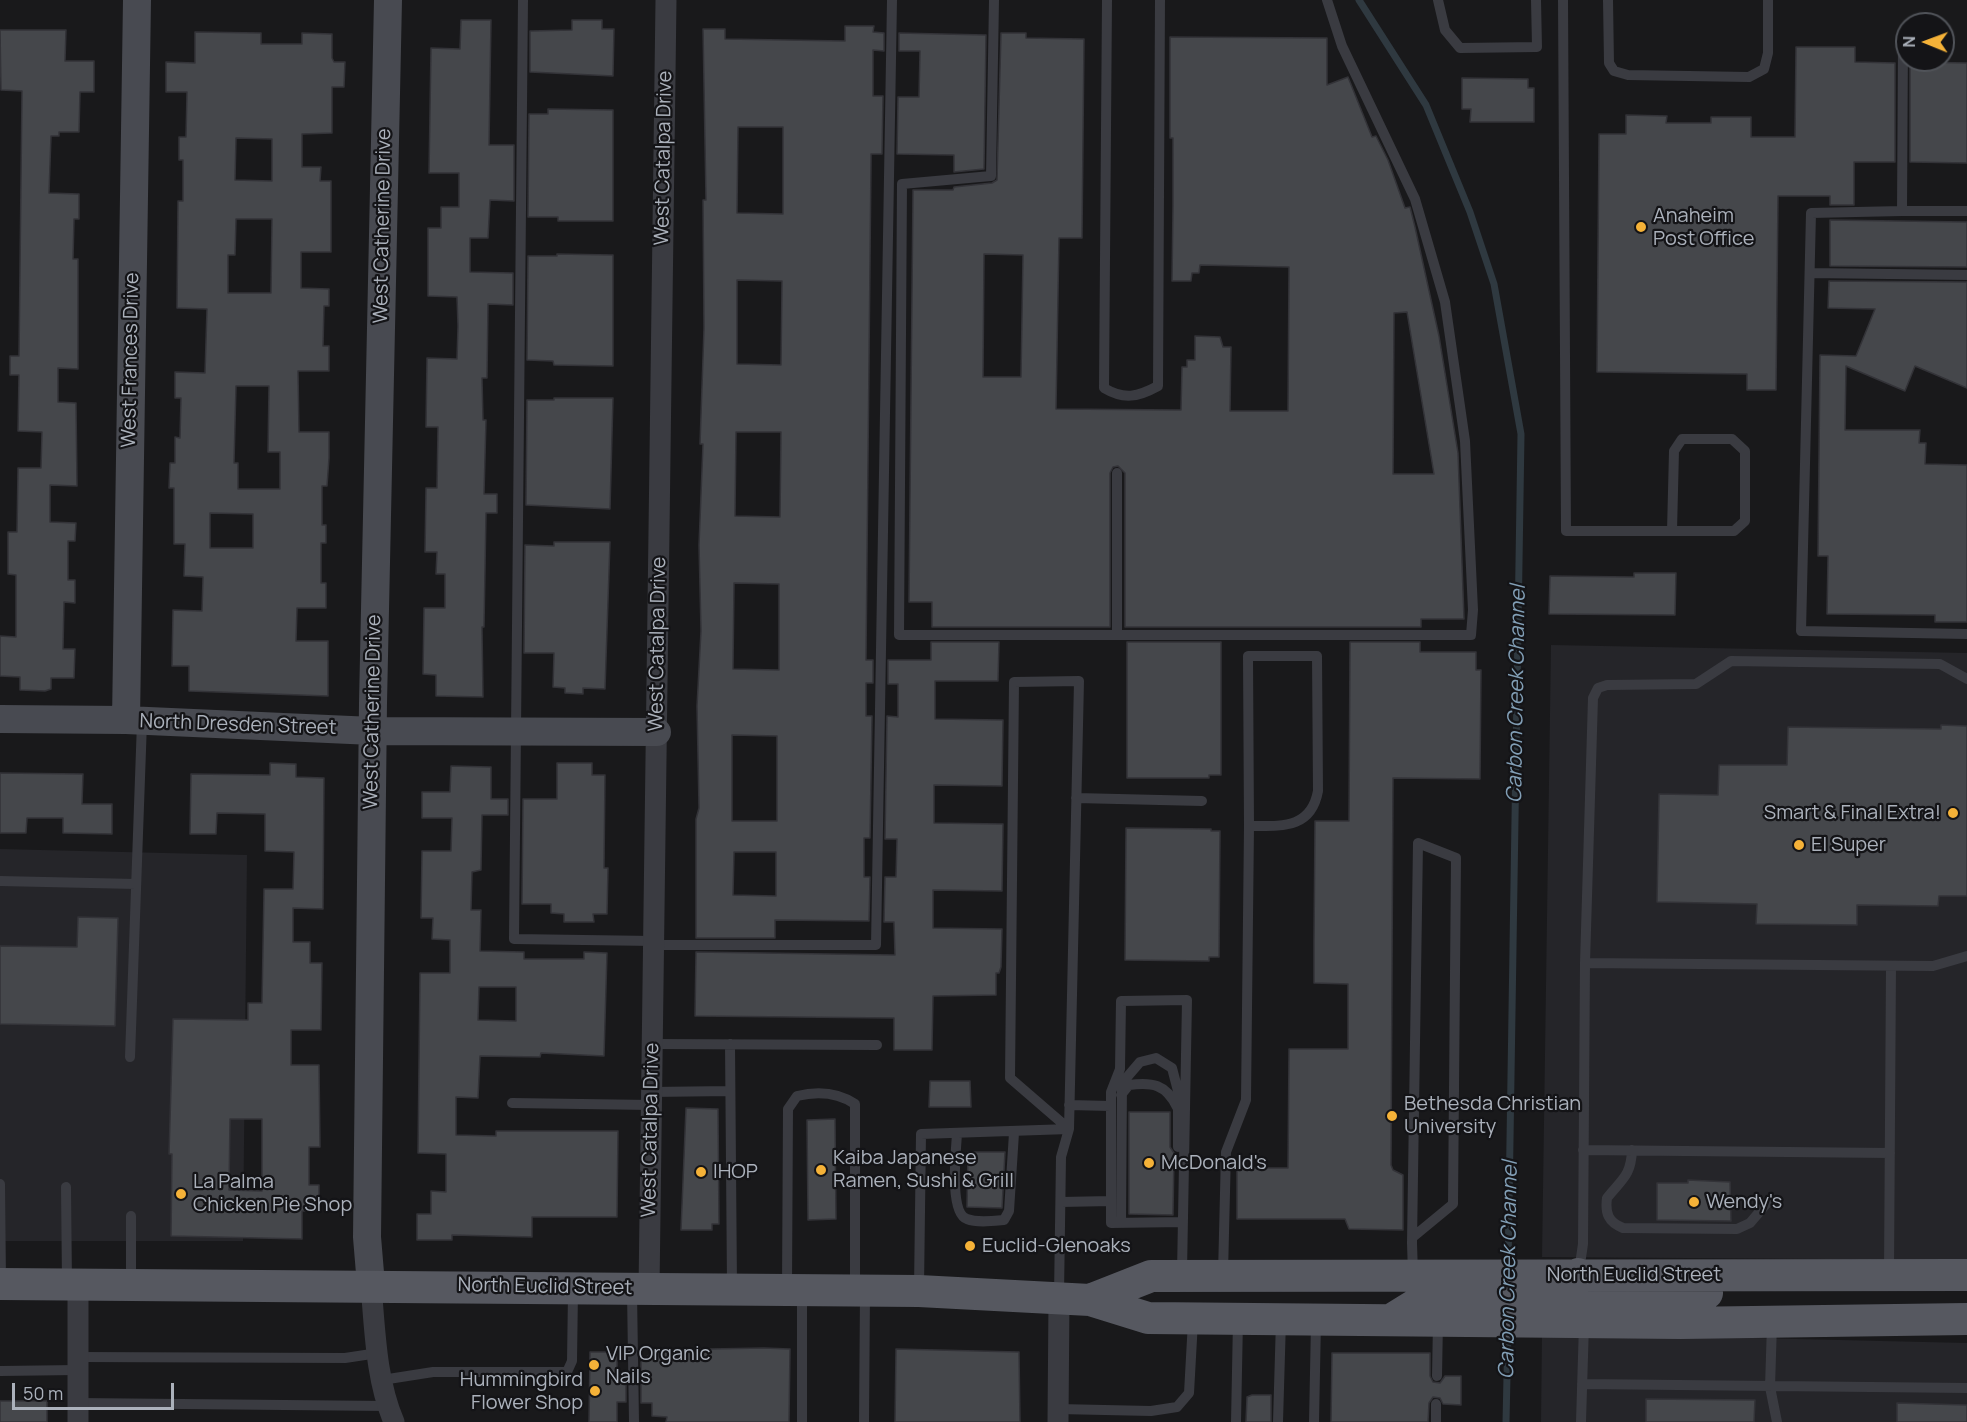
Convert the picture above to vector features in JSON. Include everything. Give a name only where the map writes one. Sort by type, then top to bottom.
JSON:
[{"type":"main road","name":"North Euclid Street","points":[[1090,1300],[1151,1276],[1413,1274],[1461,1303],[1539,1298],[1584,1321],[1681,1323],[1967,1319]]},
{"type":"main road","name":"North Euclid Street","points":[[0,1284],[131,1283],[919,1291],[1090,1300],[1148,1318],[1392,1320],[1461,1303],[1539,1298],[1578,1274],[1967,1275]]},
{"type":"main road","points":[[1584,1321],[1585,1307],[1590,1300],[1700,1297],[1736,1275]]},
{"type":"street","name":"West Frances Drive","points":[[134,721],[137,0]]},
{"type":"street","name":"West Catherine Drive","points":[[388,0],[373,730],[367,1237],[378,1353],[391,1414]]},
{"type":"street","name":"West Catalpa Drive","points":[[640,1288],[651,1098],[666,0]]},
{"type":"street","name":"North Dresden Street","points":[[0,719],[134,721],[373,730],[657,732]]},
{"type":"street","points":[[72,1283],[78,1413]]},
{"type":"street","points":[[1058,1415],[1059,1298]]},
{"type":"lane","points":[[523,0],[518,730],[514,939],[876,945],[892,0]]},
{"type":"lane","points":[[994,0],[991,176],[902,184],[899,635],[1471,635],[1473,610],[1465,441],[1445,302],[1415,199],[1341,46],[1327,0]]},
{"type":"lane","points":[[1107,0],[1104,388],[1119,397],[1142,395],[1158,387],[1160,0]]},
{"type":"lane","points":[[1438,0],[1445,30],[1460,48],[1508,49],[1537,47],[1536,0]]},
{"type":"lane","points":[[1563,0],[1566,531],[1672,531],[1734,531],[1745,521],[1745,451],[1732,439],[1682,440],[1674,451],[1672,531]]},
{"type":"lane","points":[[1608,0],[1609,63],[1614,71],[1628,75],[1725,77],[1749,77],[1764,69],[1768,53],[1768,0]]},
{"type":"lane","points":[[1902,211],[1903,72]]},
{"type":"lane","points":[[1967,211],[1811,213],[1801,631],[1967,634]]},
{"type":"lane","points":[[1810,273],[1967,275]]},
{"type":"lane","points":[[1117,472],[1117,635]]},
{"type":"lane","points":[[1223,1275],[1226,1152],[1246,1100],[1250,826],[1248,656],[1317,656],[1318,791],[1315,804],[1303,819],[1277,826],[1250,826]]},
{"type":"lane","points":[[1578,1274],[1583,1244],[1585,963],[1593,698],[1598,688],[1696,684],[1731,661],[1940,664],[1967,679]]},
{"type":"lane","points":[[1059,1298],[1061,1157],[1069,1129],[1079,681],[1014,682],[1010,1078],[1069,1129]]},
{"type":"lane","points":[[130,1057],[136,884],[134,721]]},
{"type":"lane","points":[[1076,798],[1202,801]]},
{"type":"lane","points":[[1413,1237],[1453,1204],[1456,858],[1418,843],[1413,1237],[1413,1274]]},
{"type":"lane","points":[[0,881],[136,884]]},
{"type":"lane","points":[[1585,963],[1933,966],[1967,956]]},
{"type":"lane","points":[[1889,1275],[1891,966]]},
{"type":"lane","points":[[1182,1275],[1184,1171],[1187,1000],[1121,1001],[1120,1069],[1111,1092],[1111,1223],[1183,1222]]},
{"type":"lane","points":[[652,1044],[877,1046]]},
{"type":"lane","points":[[730,1044],[732,1289]]},
{"type":"lane","points":[[1121,1223],[1120,1096],[1122,1083],[1140,1062],[1156,1058],[1172,1068],[1178,1091],[1177,1165],[1184,1171]]},
{"type":"lane","points":[[1120,1096],[1129,1085],[1150,1082],[1171,1094],[1178,1110]]},
{"type":"lane","points":[[512,1103],[651,1098],[730,1091]]},
{"type":"lane","points":[[802,1422],[788,1109],[797,1096],[811,1093],[843,1096],[855,1104],[864,1422]]},
{"type":"lane","points":[[1069,1105],[1111,1106]]},
{"type":"lane","points":[[919,1291],[921,1134],[1014,1133],[1069,1129]]},
{"type":"lane","points":[[957,1134],[955,1184],[959,1213],[965,1219],[992,1222],[1004,1220],[1009,1211],[1014,1133]]},
{"type":"lane","points":[[1583,1150],[1890,1153]]},
{"type":"lane","points":[[1632,1150],[1631,1167],[1623,1181],[1607,1198],[1607,1216],[1613,1224],[1623,1228],[1737,1230],[1750,1223],[1767,1203]]},
{"type":"lane","points":[[0,1184],[0,1284]]},
{"type":"lane","points":[[66,1187],[72,1283]]},
{"type":"lane","points":[[1060,1202],[1111,1201]]},
{"type":"lane","points":[[131,1216],[131,1283]]},
{"type":"lane","points":[[382,1380],[433,1372],[567,1372],[572,1361],[573,1287]]},
{"type":"lane","points":[[634,1422],[640,1288]]},
{"type":"lane","points":[[1437,1376],[1461,1303]]},
{"type":"lane","points":[[1058,1415],[1151,1411],[1178,1407],[1188,1393],[1193,1318]]},
{"type":"lane","points":[[1236,1422],[1238,1319]]},
{"type":"lane","points":[[1278,1422],[1281,1319]]},
{"type":"lane","points":[[1314,1422],[1316,1319]]},
{"type":"lane","points":[[1773,1320],[1770,1387],[1777,1422]]},
{"type":"lane","points":[[1581,1422],[1584,1321]]},
{"type":"lane","points":[[0,1371],[77,1364],[345,1358],[378,1353]]},
{"type":"lane","points":[[1582,1384],[1967,1388]]},
{"type":"lane","points":[[1436,1422],[1437,1404]]},
{"type":"lane","points":[[78,1413],[391,1414]]},
{"type":"shaded area","points":[[1551,645],[1967,653],[1967,1260],[1542,1257]]},
{"type":"shaded area","points":[[0,849],[247,855],[243,1241],[0,1241]]},
{"type":"shaded area","points":[[1542,1333],[1967,1343],[1967,1422],[1541,1422]]},
{"type":"building","points":[[461,20],[491,20],[489,145],[514,145],[514,201],[490,200],[488,238],[470,238],[470,272],[513,273],[513,305],[488,304],[487,378],[482,378],[483,420],[486,420],[484,494],[497,494],[497,513],[486,513],[484,627],[482,627],[483,697],[436,696],[436,675],[423,674],[424,608],[445,608],[445,574],[436,574],[437,552],[425,552],[426,488],[437,488],[438,427],[426,427],[427,358],[457,359],[458,326],[457,297],[428,296],[428,228],[441,228],[441,207],[459,207],[459,173],[429,173],[431,48],[460,49]]},
{"type":"building","points":[[572,20],[602,20],[602,29],[614,29],[613,76],[530,72],[530,31],[572,30]]},
{"type":"building","points":[[845,26],[874,26],[873,32],[884,33],[884,51],[873,50],[873,96],[883,96],[882,154],[871,154],[866,660],[873,660],[873,683],[866,683],[866,716],[872,716],[870,838],[864,838],[864,877],[870,877],[869,921],[775,920],[775,938],[696,938],[696,819],[699,808],[697,706],[701,631],[699,545],[703,444],[700,444],[704,328],[703,200],[706,200],[703,29],[725,29],[725,39],[845,41]],"holes":[[[738,127],[783,127],[783,214],[737,213]],[[737,280],[782,281],[781,365],[737,364]],[[736,432],[781,432],[780,517],[735,516]],[[734,583],[779,584],[779,670],[733,669]],[[732,735],[777,736],[777,821],[732,821]],[[734,852],[776,852],[776,896],[733,895]]]},
{"type":"building","points":[[0,30],[66,30],[65,61],[94,61],[94,92],[80,92],[79,132],[59,132],[59,136],[51,136],[49,193],[79,194],[79,219],[74,219],[73,259],[78,259],[78,369],[58,368],[58,402],[76,403],[77,486],[50,485],[50,522],[76,523],[75,541],[68,541],[68,580],[75,580],[75,603],[64,602],[63,649],[75,649],[74,678],[51,678],[51,689],[45,691],[20,690],[20,677],[0,676],[0,636],[16,637],[16,575],[8,574],[8,532],[17,532],[18,468],[41,468],[42,432],[18,431],[19,375],[10,375],[10,356],[19,356],[22,91],[1,90]]},
{"type":"building","points":[[195,32],[261,33],[261,44],[302,44],[302,33],[332,34],[332,58],[334,62],[345,62],[344,87],[332,87],[332,133],[302,134],[302,167],[321,167],[320,181],[331,181],[331,252],[301,252],[301,288],[329,289],[329,306],[324,306],[323,346],[329,346],[329,371],[298,371],[299,432],[329,432],[329,458],[327,486],[322,486],[322,525],[326,525],[326,543],[321,543],[321,583],[326,583],[326,608],[297,608],[296,641],[328,641],[328,696],[189,691],[189,666],[172,666],[173,610],[202,611],[203,577],[184,576],[185,544],[174,544],[174,488],[169,488],[170,463],[175,463],[175,437],[180,438],[181,398],[175,398],[175,372],[205,373],[207,309],[177,308],[178,201],[183,201],[183,160],[179,160],[179,137],[186,137],[187,92],[166,92],[166,62],[195,63]],"holes":[[[236,138],[272,139],[272,181],[235,180]],[[236,219],[272,219],[271,293],[228,293],[228,255],[235,255]],[[236,386],[269,386],[268,452],[280,452],[280,489],[238,489],[238,463],[234,463]],[[210,513],[253,514],[253,548],[210,548]]]},
{"type":"building","points":[[899,33],[986,35],[984,169],[954,172],[954,155],[897,154],[898,97],[919,97],[920,51],[899,51]]},
{"type":"building","points":[[1001,33],[1026,33],[1026,38],[1084,39],[1082,238],[1059,238],[1056,409],[1181,410],[1182,367],[1187,367],[1187,360],[1195,360],[1195,336],[1220,337],[1223,347],[1231,347],[1230,411],[1288,411],[1289,267],[1200,265],[1199,273],[1192,273],[1191,281],[1172,281],[1173,138],[1170,138],[1170,37],[1327,38],[1327,85],[1348,77],[1372,137],[1376,136],[1388,160],[1405,208],[1410,207],[1415,227],[1439,336],[1458,453],[1464,619],[1421,619],[1421,627],[1125,627],[1125,473],[1118,466],[1113,467],[1110,473],[1110,627],[932,627],[932,602],[909,602],[913,190],[953,190],[954,187],[992,183],[997,180]],"holes":[[[984,254],[1023,255],[1021,377],[983,377]],[[1407,312],[1434,474],[1393,474],[1394,313]]]},
{"type":"building","points":[[1796,47],[1855,47],[1855,62],[1895,63],[1895,162],[1854,162],[1854,205],[1830,205],[1830,196],[1778,196],[1776,390],[1747,390],[1747,374],[1597,372],[1599,134],[1626,134],[1626,115],[1667,116],[1666,123],[1711,123],[1711,117],[1751,117],[1751,137],[1795,137]]},
{"type":"building","points":[[1955,63],[1967,63],[1967,163],[1910,162],[1910,72],[1955,72]]},
{"type":"building","points":[[1462,78],[1528,79],[1528,88],[1534,88],[1534,122],[1470,122],[1471,109],[1462,109]]},
{"type":"building","points":[[548,109],[613,110],[613,221],[558,221],[558,217],[528,217],[529,114],[548,114]]},
{"type":"building","points":[[1830,220],[1967,222],[1967,267],[1830,266]]},
{"type":"building","points":[[557,254],[613,255],[613,366],[554,365],[553,361],[527,360],[528,256],[557,256]]},
{"type":"building","points":[[1829,281],[1967,282],[1967,388],[1915,366],[1905,391],[1846,366],[1845,430],[1920,430],[1919,443],[1926,443],[1925,464],[1967,465],[1967,622],[1935,622],[1935,615],[1827,614],[1828,556],[1818,556],[1820,355],[1856,356],[1875,309],[1828,308]]},
{"type":"building","points":[[554,398],[613,398],[610,509],[526,505],[527,400],[554,400]]},
{"type":"building","points":[[554,542],[610,542],[605,689],[583,688],[583,694],[565,693],[565,688],[553,687],[554,653],[524,653],[525,545],[554,546]]},
{"type":"building","points":[[1634,573],[1676,573],[1675,615],[1549,614],[1550,576],[1634,577]]},
{"type":"building","points":[[931,642],[999,642],[998,681],[935,681],[935,719],[1003,720],[1002,786],[934,785],[934,823],[1003,824],[1002,891],[933,890],[933,928],[1002,929],[1001,967],[999,973],[996,973],[996,995],[933,996],[932,1050],[894,1050],[894,1018],[695,1016],[696,952],[895,955],[894,922],[884,922],[885,877],[896,877],[897,839],[885,839],[887,716],[898,717],[898,684],[888,684],[888,660],[931,660]]},
{"type":"building","points":[[1127,642],[1221,642],[1221,775],[1209,775],[1209,778],[1127,778]]},
{"type":"building","points":[[1350,642],[1420,642],[1420,652],[1476,652],[1476,670],[1481,670],[1480,779],[1393,778],[1391,1165],[1393,1170],[1403,1175],[1403,1230],[1349,1229],[1345,1219],[1237,1219],[1237,1168],[1288,1168],[1289,1049],[1348,1049],[1348,984],[1314,983],[1314,941],[1315,821],[1349,821]]},
{"type":"building","name":"El Super","points":[[1941,725],[1967,726],[1967,896],[1939,896],[1938,906],[1857,905],[1857,925],[1756,924],[1757,904],[1657,902],[1659,794],[1718,795],[1719,765],[1787,765],[1788,727],[1941,729]]},
{"type":"building","points":[[270,763],[296,764],[296,777],[324,778],[323,909],[293,908],[293,942],[310,942],[310,963],[322,963],[321,1030],[291,1030],[291,1065],[319,1065],[320,1147],[309,1147],[309,1185],[319,1185],[319,1211],[302,1211],[302,1239],[171,1236],[172,1154],[169,1154],[173,1019],[248,1020],[248,1003],[262,1003],[264,889],[293,889],[294,852],[265,851],[265,814],[217,813],[216,834],[190,834],[191,774],[270,775]],"holes":[[[230,1119],[262,1119],[262,1191],[229,1190]]]},
{"type":"building","points":[[557,763],[592,763],[592,775],[605,775],[604,868],[608,868],[607,914],[593,914],[594,922],[564,922],[564,914],[551,913],[551,904],[522,904],[523,799],[557,799]]},
{"type":"building","points":[[451,766],[491,767],[491,799],[508,799],[508,815],[482,815],[481,870],[472,872],[471,910],[481,910],[480,951],[524,952],[524,959],[584,959],[584,952],[607,953],[604,1056],[541,1053],[540,1057],[480,1056],[478,1098],[456,1097],[456,1135],[496,1136],[496,1131],[618,1131],[617,1217],[532,1217],[532,1237],[452,1235],[452,1240],[417,1240],[417,1214],[431,1214],[431,1191],[446,1192],[446,1154],[418,1153],[420,973],[450,973],[450,940],[432,939],[433,918],[421,918],[422,851],[451,851],[452,818],[422,818],[422,792],[450,792]],"holes":[[[479,987],[516,987],[516,1021],[478,1020]]]},
{"type":"building","points":[[0,773],[83,774],[82,804],[112,804],[112,834],[63,833],[63,818],[27,818],[26,833],[0,833]]},
{"type":"building","points":[[1126,828],[1220,831],[1219,957],[1209,957],[1209,961],[1125,960]]},
{"type":"building","points":[[78,917],[118,918],[115,1026],[0,1024],[0,946],[77,947]]},
{"type":"building","points":[[930,1081],[970,1081],[971,1107],[929,1107]]},
{"type":"building","name":"IHOP","points":[[686,1108],[718,1109],[719,1224],[712,1224],[712,1230],[681,1230]]},
{"type":"building","name":"McDonald's","points":[[1129,1112],[1170,1112],[1170,1147],[1174,1153],[1173,1215],[1129,1214]]},
{"type":"building","name":"Kaiba Japanese Ramen, Sushi & Grill","points":[[835,1119],[836,1219],[808,1220],[807,1120]]},
{"type":"building","points":[[968,1152],[1005,1152],[1002,1208],[967,1207]]},
{"type":"building","name":"Wendy's","points":[[1688,1180],[1730,1182],[1731,1221],[1657,1220],[1657,1183],[1688,1183]]},
{"type":"building","points":[[790,1349],[789,1422],[666,1422],[667,1417],[652,1416],[652,1403],[641,1403],[641,1362],[655,1350]]},
{"type":"building","points":[[896,1349],[1019,1352],[1020,1422],[895,1422]]},
{"type":"building","points":[[590,1352],[617,1352],[617,1383],[626,1375],[626,1402],[617,1402],[617,1422],[589,1422]]},
{"type":"building","points":[[1332,1353],[1430,1353],[1430,1376],[1433,1382],[1440,1383],[1445,1376],[1461,1376],[1461,1405],[1443,1404],[1440,1398],[1433,1397],[1429,1403],[1428,1422],[1331,1422]]},
{"type":"building","points":[[1271,1395],[1271,1422],[1246,1422],[1247,1397]]},
{"type":"building","points":[[1646,1399],[1755,1400],[1754,1422],[1646,1422]]},
{"type":"building","points":[[0,1401],[47,1401],[47,1422],[0,1422]]},
{"type":"building","points":[[1897,1403],[1967,1405],[1967,1422],[1897,1422]]},
{"type":"waterway","name":"Carbon Creek Channel","points":[[1359,0],[1426,105],[1470,212],[1494,284],[1521,434],[1508,1268]]},
{"type":"waterway","name":"Carbon Creek Channel","points":[[1506,1422],[1508,1330]]},
{"type":"place","name":"Anaheim Post Office","points":[[1641,227]]},
{"type":"place","name":"Smart & Final Extra!","points":[[1953,813]]},
{"type":"place","name":"El Super","points":[[1799,845]]},
{"type":"place","name":"Bethesda Christian University","points":[[1392,1116]]},
{"type":"place","name":"McDonald's","points":[[1149,1163]]},
{"type":"place","name":"Kaiba Japanese Ramen, Sushi & Grill","points":[[821,1170]]},
{"type":"place","name":"IHOP","points":[[701,1172]]},
{"type":"place","name":"La Palma Chicken Pie Shop","points":[[181,1194]]},
{"type":"place","name":"Wendy's","points":[[1694,1202]]},
{"type":"place","name":"Euclid-Glenoaks","points":[[970,1246]]},
{"type":"place","name":"VIP Organic Nails","points":[[594,1365]]},
{"type":"place","name":"Hummingbird Flower Shop","points":[[595,1391]]}]
